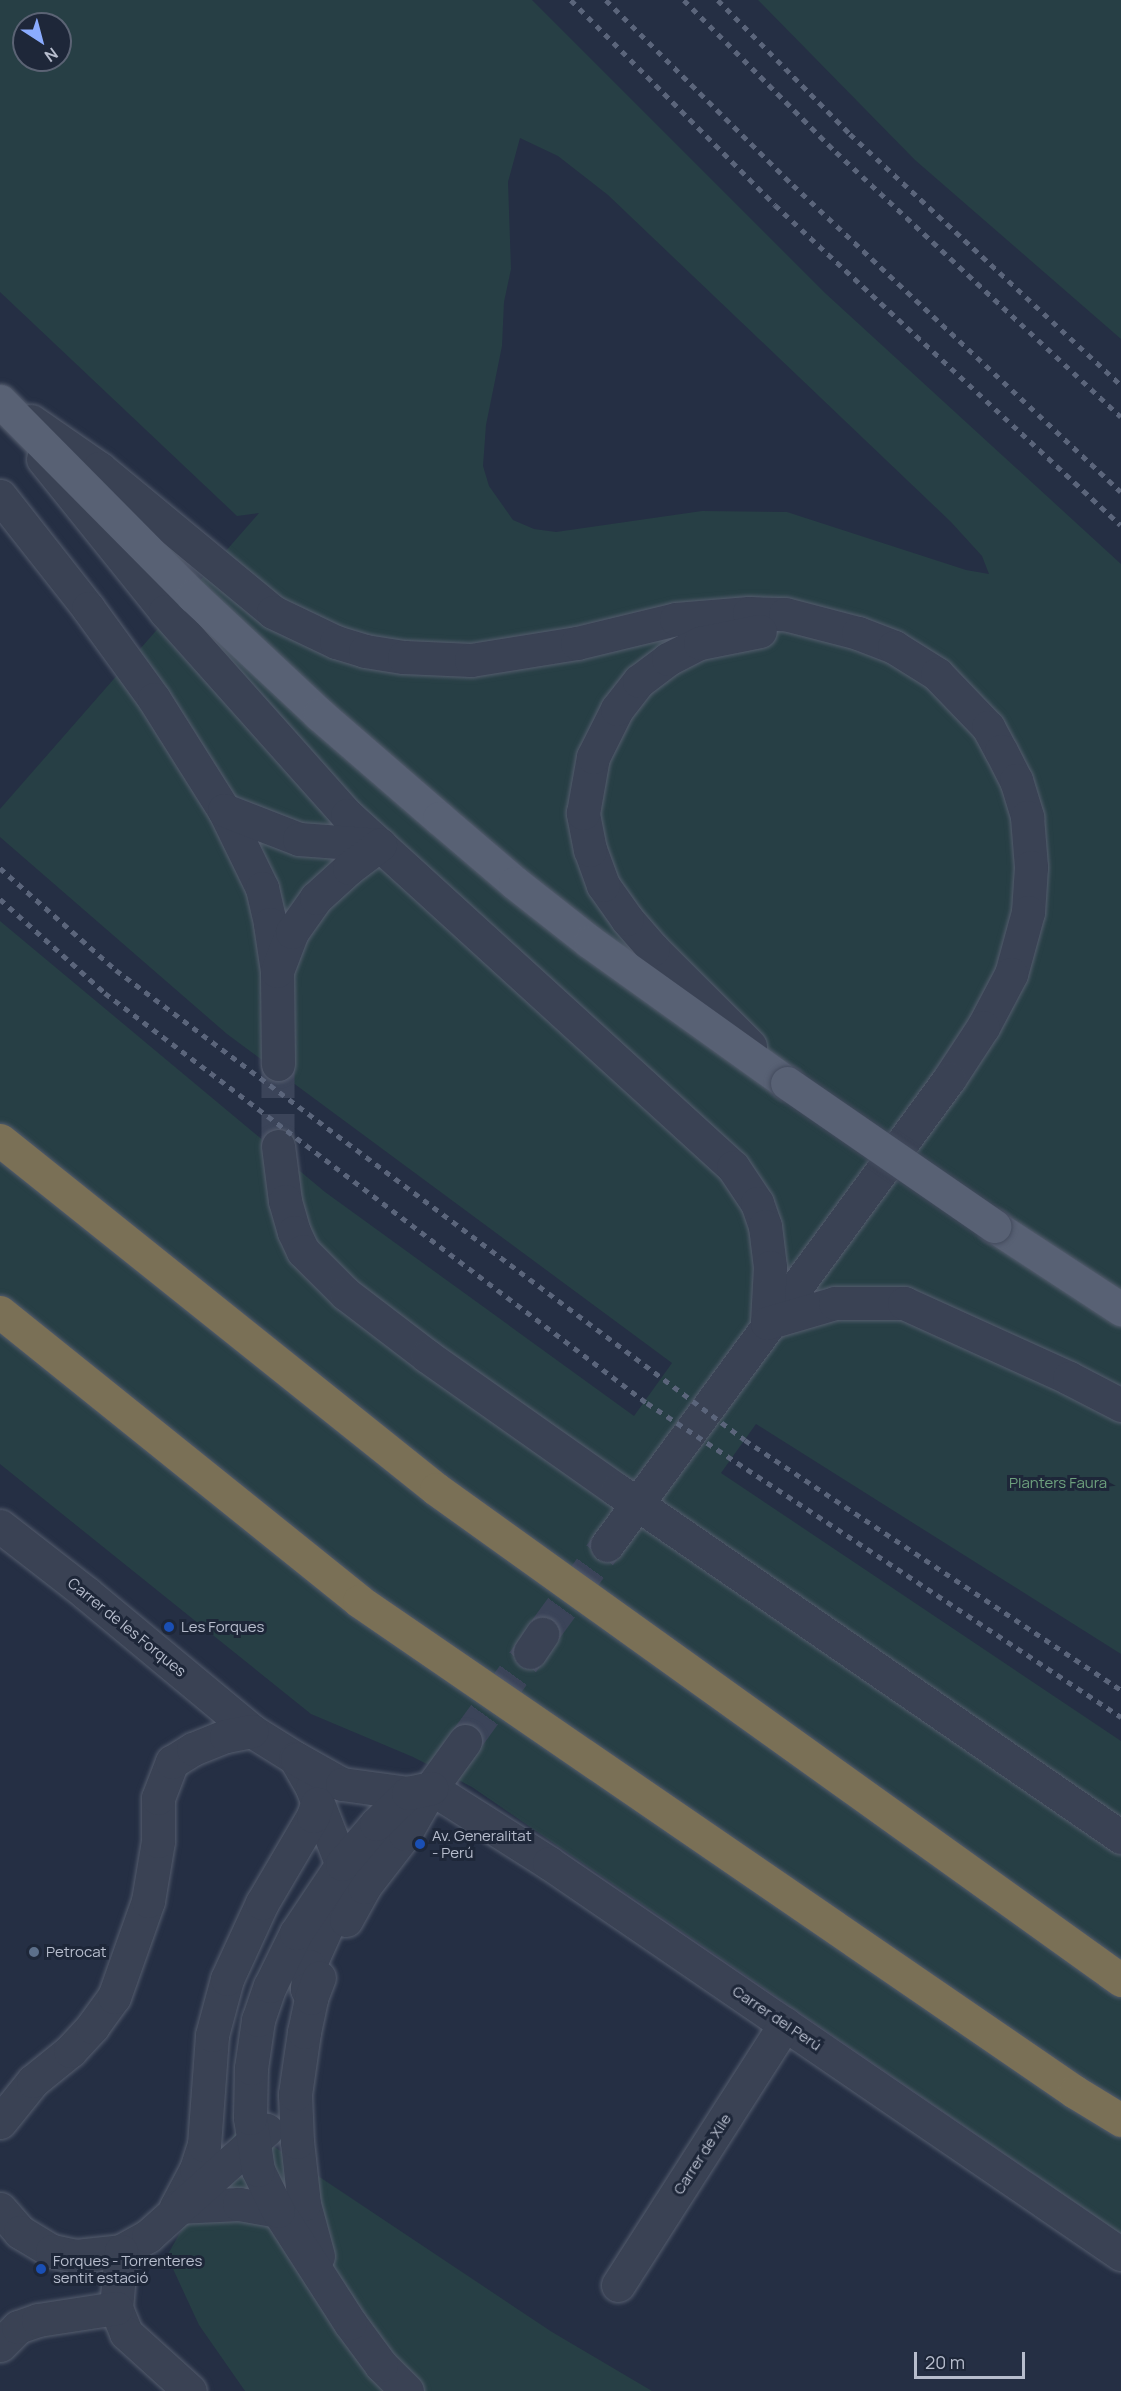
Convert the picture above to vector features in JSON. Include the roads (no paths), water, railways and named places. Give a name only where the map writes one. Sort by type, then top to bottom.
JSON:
[{"type":"highway","points":[[0,1140],[436,1490],[1121,1980]]},
{"type":"highway","points":[[0,1312],[359,1601],[1075,2092],[1121,2120]]},
{"type":"main road","points":[[0,401],[193,596],[319,714],[515,883],[590,942],[787,1083],[994,1226],[1121,1308]]},
{"type":"street","points":[[0,401],[99,468],[273,612],[336,642],[364,651],[404,657],[471,660],[577,643],[676,620],[749,613],[785,614],[894,647],[937,674],[988,728],[1016,780],[1027,817],[1031,867],[1028,912],[1011,974],[983,1027],[949,1078],[767,1323],[607,1545]]},
{"type":"street","points":[[0,401],[81,510],[165,611],[347,815],[733,1167],[757,1203],[765,1226],[770,1267],[767,1323]]},
{"type":"street","points":[[0,496],[88,608],[154,699],[224,810],[262,888],[277,971],[278,1064]]},
{"type":"street","points":[[787,1083],[653,949],[627,919],[603,885],[590,850],[583,813],[593,757],[617,709],[639,681],[668,659],[700,643],[756,631],[824,624]]},
{"type":"street","points":[[224,810],[299,840],[380,845]]},
{"type":"street","points":[[277,971],[292,932],[316,898],[349,868],[380,845]]},
{"type":"street","points":[[279,1146],[285,1201],[294,1232],[303,1251],[346,1294],[427,1356],[637,1504],[1121,1837]]},
{"type":"street","points":[[767,1323],[835,1303],[904,1303],[1069,1378],[1121,1405]]},
{"type":"street","name":"Carrer de les Forques","points":[[0,1526],[195,1681],[252,1731],[295,1758],[312,1788],[342,1864]]},
{"type":"street","points":[[0,2122],[33,2081],[70,2050],[92,2027],[114,1997],[148,1901],[158,1841],[158,1798],[171,1762],[193,1749],[226,1736],[252,1731]]},
{"type":"street","points":[[407,2391],[381,2365],[278,2211],[258,2170],[252,2142],[251,2088],[258,2020],[270,1986],[296,1933],[342,1864],[376,1824],[419,1791],[465,1741]]},
{"type":"street","points":[[295,1758],[342,1784],[419,1791]]},
{"type":"street","points":[[326,2284],[304,2204],[296,2094],[297,2072],[311,1998],[331,1946],[364,1887],[405,1833],[419,1791]]},
{"type":"street","name":"Carrer del Perú","points":[[419,1791],[549,1863],[1121,2254]]},
{"type":"street","points":[[176,2207],[196,2169],[204,2145],[212,2035],[227,1979],[262,1903],[309,1824],[317,1804]]},
{"type":"street","points":[[311,1998],[306,1977],[345,1886],[342,1864]]},
{"type":"street","name":"Carrer de Xile","points":[[618,2285],[785,2024]]},
{"type":"street","points":[[1,2212],[20,2232],[52,2251],[76,2256],[121,2251],[148,2236],[176,2207],[274,2122],[296,2094]]},
{"type":"street","points":[[176,2207],[239,2204],[278,2211]]},
{"type":"street","points":[[121,2251],[116,2308],[126,2333],[190,2391]]},
{"type":"street","points":[[0,2345],[18,2327],[39,2320],[116,2308]]},
{"type":"tunnel","points":[[278,1064],[278,1146]]},
{"type":"tunnel","points":[[542,1634],[607,1545]]},
{"type":"tunnel","points":[[465,1741],[530,1652]]},
{"type":"railway","points":[[571,0],[775,205],[1121,525]]},
{"type":"railway","points":[[606,0],[793,185],[1121,492]]},
{"type":"railway","points":[[684,0],[836,152],[1121,417]]},
{"type":"railway","points":[[718,0],[850,134],[1121,385]]},
{"type":"railway","points":[[0,868],[116,970],[745,1440],[1121,1690]]},
{"type":"railway","points":[[0,899],[105,993],[647,1403],[1121,1717]]},
{"type":"place","name":"Les Forques","points":[[169,1627]]},
{"type":"place","name":"Av. Generalitat - Perú","points":[[420,1844]]},
{"type":"place","name":"Petrocat","points":[[34,1952]]},
{"type":"place","name":"Forques - Torrenteres sentit estació","points":[[41,2269]]},
{"type":"park label","name":"Planters Faura","points":[[1058,1483]]}]
